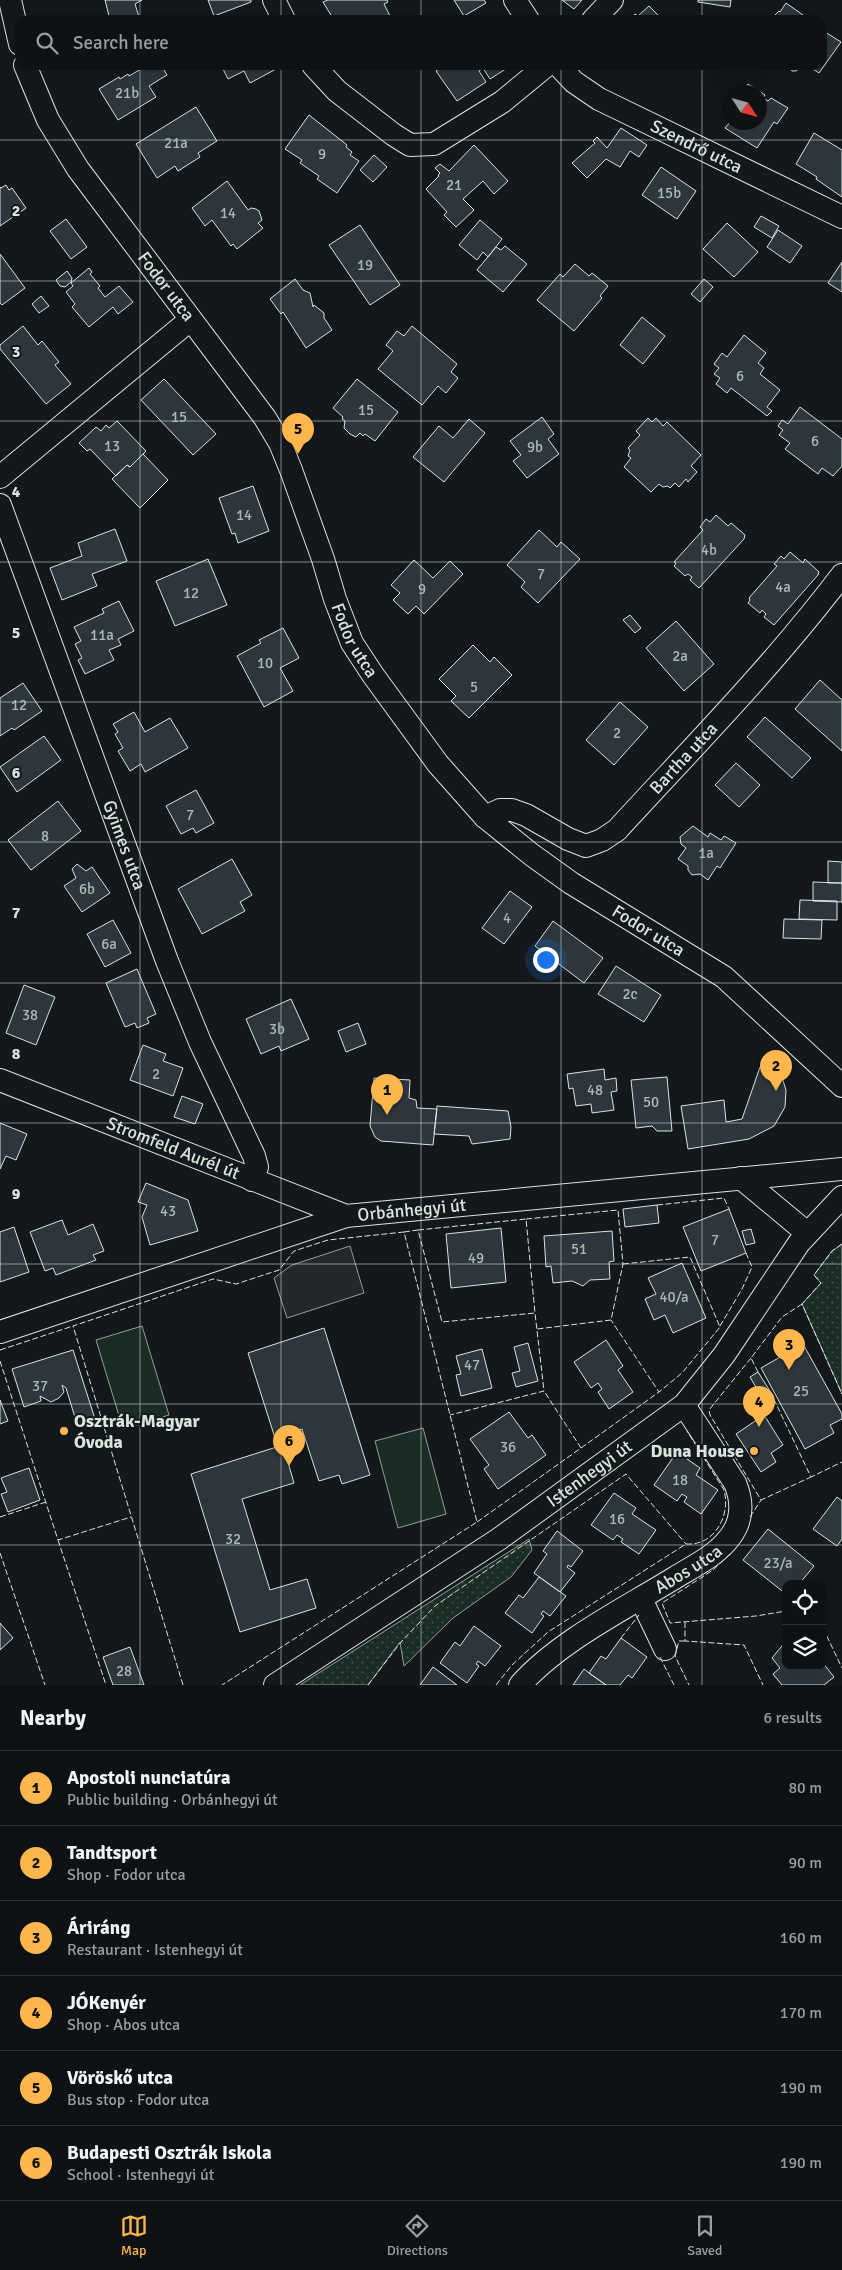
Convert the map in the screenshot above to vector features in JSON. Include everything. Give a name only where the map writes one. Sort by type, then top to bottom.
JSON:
[{"type":"street","points":[[10,0],[15,22]]},
{"type":"street","points":[[274,0],[282,15]]},
{"type":"street","points":[[515,0],[525,15]]},
{"type":"street","points":[[598,15],[612,0]]},
{"type":"street","name":"Fodor utca","points":[[27,70],[48,120],[78,169],[190,320],[248,394],[280,443],[352,643],[438,764],[485,817],[571,883],[618,914],[724,977],[842,1086]]},
{"type":"street","points":[[318,70],[337,91],[410,145],[434,144],[502,102],[541,70]]},
{"type":"street","name":"Szendrő utca","points":[[563,70],[574,82],[599,99],[842,217]]},
{"type":"street","points":[[0,477],[190,320]]},
{"type":"street","name":"Gyimes utca","points":[[0,505],[167,962],[200,1042],[254,1156],[257,1168],[252,1180]]},
{"type":"street","name":"Bartha utca","points":[[485,817],[500,810],[512,810],[526,815],[568,839],[586,846],[602,840],[617,830],[757,681],[801,630],[842,575]]},
{"type":"street","name":"Stromfeld Aurél út","points":[[0,1080],[346,1216]]},
{"type":"street","name":"Orbánhegyi út","points":[[0,1332],[346,1216],[842,1169]]},
{"type":"street","points":[[741,1178],[807,1234]]},
{"type":"street","name":"Istenhegyi út","points":[[275,1685],[499,1539],[684,1405],[724,1355],[807,1234],[842,1197]]},
{"type":"street","name":"Abos utca","points":[[520,1685],[558,1650],[720,1548],[731,1536],[742,1511],[741,1497],[735,1483],[684,1405]]},
{"type":"street","points":[[640,1599],[665,1649]]},
{"type":"green space","points":[[842,1244],[842,1394],[802,1304],[821,1283],[814,1275],[832,1251]]},
{"type":"green space","points":[[142,1326],[169,1415],[123,1429],[96,1340]]},
{"type":"green space","points":[[423,1428],[446,1514],[398,1528],[375,1441]]},
{"type":"green space","points":[[529,1539],[532,1550],[511,1577],[453,1618],[404,1666],[400,1642],[368,1685],[300,1685]]},
{"type":"shaded area","points":[[350,1246],[364,1293],[287,1318],[274,1278],[292,1265]]},
{"type":"building","points":[[105,0],[142,0],[135,4],[138,15],[109,15]]},
{"type":"building","points":[[208,0],[251,0],[251,2],[214,15]]},
{"type":"building","points":[[328,0],[387,0],[388,2],[384,4],[390,15],[331,15],[323,2]]},
{"type":"building","points":[[454,0],[484,0],[486,3],[466,15],[463,15]]},
{"type":"building","points":[[562,0],[582,0],[574,9]]},
{"type":"building","points":[[698,0],[731,0],[730,7],[698,2]]},
{"type":"building","points":[[786,3],[803,15],[775,15],[780,12]]},
{"type":"building","points":[[649,6],[658,15],[639,15]]},
{"type":"building","points":[[827,33],[841,42],[827,62]]},
{"type":"building","points":[[139,70],[164,70],[167,75],[149,86],[156,97],[118,120],[99,89],[119,77],[120,79],[128,74],[129,76]]},
{"type":"building","points":[[224,70],[274,70],[250,83],[244,71],[228,79]]},
{"type":"building","points":[[480,70],[479,71],[486,82],[457,101],[436,71]]},
{"type":"building","points":[[484,70],[504,70],[490,79]]},
{"type":"building","points":[[771,98],[788,108],[777,124],[774,122],[757,148],[728,130],[767,130],[767,100]]},
{"type":"building","points":[[196,107],[217,141],[198,153],[200,157],[178,171],[175,166],[157,178],[136,144]]},
{"type":"building","points":[[309,115],[347,145],[346,147],[352,152],[350,155],[359,161],[337,193],[317,179],[319,176],[300,163],[302,160],[285,149]]},
{"type":"building","points":[[621,128],[647,145],[639,157],[630,151],[620,167],[606,159],[587,178],[572,163],[595,143],[593,141],[597,137],[607,148]]},
{"type":"building","points":[[814,133],[842,150],[842,197],[816,179],[817,177],[796,164]]},
{"type":"building","points":[[474,145],[508,181],[494,194],[483,181],[463,199],[474,210],[456,227],[444,215],[447,212],[426,189],[439,176],[440,173],[435,168],[440,164],[449,171]]},
{"type":"building","points":[[374,155],[387,167],[373,182],[360,170]]},
{"type":"building","points":[[661,167],[696,191],[677,219],[642,195]]},
{"type":"building","points":[[227,181],[248,210],[251,208],[259,211],[262,220],[258,223],[263,228],[237,249],[233,244],[231,246],[212,220],[205,226],[192,208]]},
{"type":"building","points":[[6,185],[9,190],[12,188],[26,208],[0,226],[0,187]]},
{"type":"building","points":[[761,216],[779,226],[772,238],[754,227]]},
{"type":"building","points":[[66,219],[87,247],[71,259],[50,231]]},
{"type":"building","points":[[480,220],[502,239],[488,257],[483,252],[477,260],[459,245]]},
{"type":"building","points":[[727,223],[758,252],[734,277],[703,249]]},
{"type":"building","points":[[360,225],[400,285],[370,305],[329,245]]},
{"type":"building","points":[[778,230],[802,246],[790,263],[767,247]]},
{"type":"building","points":[[505,246],[527,264],[503,292],[477,270],[496,247],[501,250]]},
{"type":"building","points":[[0,254],[25,288],[2,305],[0,303]]},
{"type":"building","points":[[842,262],[842,292],[828,283]]},
{"type":"building","points":[[575,264],[589,276],[592,273],[608,286],[600,296],[602,298],[574,331],[537,300],[560,274],[563,277]]},
{"type":"building","points":[[89,268],[92,272],[90,274],[100,286],[98,288],[105,297],[119,286],[133,302],[118,314],[113,307],[89,327],[72,307],[75,304],[66,292],[73,286],[71,283]]},
{"type":"building","points":[[67,271],[72,278],[71,282],[65,287],[60,286],[56,280]]},
{"type":"building","points":[[295,279],[303,290],[310,293],[313,307],[314,305],[324,313],[324,318],[332,330],[306,348],[283,312],[281,314],[270,299]]},
{"type":"building","points":[[704,279],[713,287],[700,302],[691,294]]},
{"type":"building","points":[[41,296],[49,306],[39,313],[32,304]]},
{"type":"building","points":[[642,317],[665,336],[643,364],[620,345]]},
{"type":"building","points":[[23,326],[38,345],[42,341],[59,362],[55,365],[71,384],[46,404],[0,349],[0,345]]},
{"type":"building","points":[[412,326],[457,364],[451,372],[458,378],[446,393],[438,386],[422,405],[378,369],[393,351],[386,345],[397,331],[404,336]]},
{"type":"building","points":[[744,335],[766,353],[758,363],[764,368],[760,374],[780,390],[767,407],[772,411],[767,416],[731,388],[727,393],[716,384],[720,378],[714,374],[719,368],[714,364],[722,353],[727,357]]},
{"type":"building","points":[[164,379],[216,434],[193,455],[141,400]]},
{"type":"building","points":[[357,379],[398,412],[375,441],[365,434],[363,436],[360,433],[356,437],[350,434],[344,428],[345,421],[342,419],[343,417],[333,408]]},
{"type":"building","points":[[800,407],[842,439],[842,466],[833,476],[822,468],[818,474],[785,449],[790,443],[779,435],[783,430],[778,426],[782,420],[788,424]]},
{"type":"building","points":[[542,417],[554,434],[548,439],[559,454],[527,478],[513,461],[521,455],[510,441]]},
{"type":"building","points":[[648,418],[652,422],[656,418],[663,426],[667,422],[701,455],[691,466],[697,472],[688,482],[686,479],[679,487],[675,483],[670,488],[659,484],[651,492],[624,467],[631,458],[628,456],[630,450],[628,448],[640,435],[636,431]]},
{"type":"building","points":[[469,419],[485,433],[444,482],[413,457],[439,426],[453,438]]},
{"type":"building","points":[[117,421],[146,451],[130,467],[127,465],[116,476],[90,449],[87,451],[79,443],[96,427],[101,431],[106,425],[109,428]]},
{"type":"building","points":[[143,454],[168,480],[140,508],[112,479],[127,465],[130,467]]},
{"type":"building","points":[[253,486],[269,531],[238,543],[235,533],[232,534],[219,498]]},
{"type":"building","points":[[716,515],[728,526],[731,523],[745,535],[744,539],[699,588],[690,580],[692,577],[688,574],[685,576],[674,566],[676,563],[674,562],[703,530],[700,527],[706,519],[710,522]]},
{"type":"building","points":[[115,529],[127,561],[92,574],[97,586],[62,600],[50,568],[82,556],[78,543]]},
{"type":"building","points":[[539,530],[557,547],[561,542],[580,559],[538,603],[521,587],[525,582],[507,565]]},
{"type":"building","points":[[790,552],[803,563],[805,559],[819,572],[774,625],[764,617],[766,614],[762,610],[760,613],[748,603],[749,598],[777,566],[774,564],[781,556],[784,559]]},
{"type":"building","points":[[208,559],[227,605],[175,626],[156,581]]},
{"type":"building","points":[[414,560],[433,578],[450,561],[463,574],[424,614],[416,606],[408,614],[393,600],[400,593],[391,585]]},
{"type":"building","points":[[119,601],[134,631],[118,639],[121,645],[109,650],[114,660],[85,674],[78,660],[82,658],[75,644],[81,641],[74,627],[104,613],[102,609]]},
{"type":"building","points":[[630,615],[641,628],[635,633],[623,620]]},
{"type":"building","points":[[676,621],[714,664],[684,691],[646,648]]},
{"type":"building","points":[[283,628],[299,658],[280,668],[293,691],[264,707],[237,656],[261,643],[259,640]]},
{"type":"building","points":[[473,645],[490,662],[494,657],[512,675],[469,718],[451,701],[456,696],[439,679]]},
{"type":"building","points":[[820,680],[842,700],[842,751],[795,709]]},
{"type":"building","points":[[23,683],[42,711],[14,730],[12,728],[0,736],[0,698]]},
{"type":"building","points":[[620,702],[648,727],[614,765],[586,740]]},
{"type":"building","points":[[134,712],[145,732],[170,718],[188,748],[145,772],[141,764],[130,771],[118,751],[123,748],[115,734],[118,732],[113,724]]},
{"type":"building","points":[[765,717],[811,758],[792,778],[747,737]]},
{"type":"building","points":[[44,736],[61,760],[17,792],[0,767]]},
{"type":"building","points":[[736,763],[760,785],[739,807],[715,785]]},
{"type":"building","points":[[196,790],[214,823],[196,833],[193,828],[181,834],[166,806]]},
{"type":"building","points":[[58,801],[81,831],[31,870],[8,840]]},
{"type":"building","points":[[693,826],[708,837],[710,833],[721,840],[724,836],[736,843],[720,868],[717,866],[708,880],[700,874],[692,875],[688,870],[688,866],[678,859],[686,848],[681,844],[680,837]]},
{"type":"building","points":[[232,859],[252,895],[240,902],[245,911],[202,934],[178,889]]},
{"type":"building","points":[[828,861],[842,862],[842,883],[828,883]]},
{"type":"building","points":[[77,864],[86,871],[92,867],[110,893],[82,912],[64,886],[76,878],[72,869]]},
{"type":"building","points":[[813,882],[842,883],[842,902],[813,901]]},
{"type":"building","points":[[510,891],[532,907],[504,944],[482,928]]},
{"type":"building","points":[[800,900],[837,901],[837,920],[799,919]]},
{"type":"building","points":[[784,919],[822,920],[821,939],[783,938]]},
{"type":"building","points":[[113,920],[131,953],[105,967],[87,934]]},
{"type":"building","points":[[553,921],[603,958],[584,983],[535,946]]},
{"type":"building","points":[[616,966],[661,995],[644,1022],[598,994]]},
{"type":"building","points":[[137,969],[156,1014],[147,1018],[149,1023],[137,1028],[135,1023],[125,1027],[106,983]]},
{"type":"building","points":[[24,985],[55,997],[36,1045],[6,1033]]},
{"type":"building","points":[[291,999],[309,1039],[281,1051],[279,1046],[261,1054],[246,1019]]},
{"type":"building","points":[[358,1023],[366,1044],[346,1052],[338,1031]]},
{"type":"building","points":[[143,1045],[166,1054],[163,1061],[183,1068],[173,1096],[130,1080]]},
{"type":"building","points":[[768,1061],[774,1064],[781,1074],[786,1090],[785,1107],[774,1126],[749,1139],[688,1149],[681,1106],[724,1100],[726,1122],[742,1119],[760,1067]]},
{"type":"building","points":[[604,1069],[605,1080],[616,1078],[617,1091],[611,1092],[614,1110],[592,1113],[591,1104],[576,1106],[573,1088],[569,1089],[567,1074]]},
{"type":"building","points":[[667,1077],[672,1131],[657,1131],[652,1126],[636,1128],[631,1080]]},
{"type":"building","points":[[374,1078],[410,1080],[409,1098],[416,1100],[417,1108],[437,1109],[433,1145],[381,1141],[375,1137],[370,1126]]},
{"type":"building","points":[[182,1096],[203,1104],[195,1124],[174,1117]]},
{"type":"building","points":[[437,1106],[508,1111],[511,1127],[510,1139],[472,1144],[469,1136],[434,1134]]},
{"type":"building","points":[[0,1123],[27,1134],[16,1160],[6,1156],[0,1169]]},
{"type":"building","points":[[146,1183],[188,1200],[198,1231],[150,1245],[142,1217],[147,1205],[138,1202]]},
{"type":"building","points":[[657,1205],[659,1223],[625,1227],[623,1209]]},
{"type":"building","points":[[729,1209],[746,1253],[701,1271],[683,1227]]},
{"type":"building","points":[[62,1220],[68,1235],[93,1224],[104,1251],[93,1255],[96,1260],[56,1275],[53,1268],[45,1271],[30,1232]]},
{"type":"building","points":[[14,1227],[29,1272],[0,1282],[0,1232]]},
{"type":"building","points":[[501,1228],[506,1282],[451,1288],[446,1234]]},
{"type":"building","points":[[751,1229],[755,1243],[746,1245],[742,1231]]},
{"type":"building","points":[[612,1231],[614,1261],[609,1262],[610,1279],[590,1280],[583,1286],[572,1281],[553,1283],[551,1266],[546,1267],[544,1236]]},
{"type":"building","points":[[682,1263],[706,1318],[673,1333],[665,1315],[654,1320],[645,1299],[656,1294],[648,1278]]},
{"type":"building","points":[[324,1328],[370,1475],[342,1484],[339,1475],[319,1481],[302,1429],[275,1438],[248,1353]]},
{"type":"building","points":[[606,1340],[623,1366],[618,1370],[633,1392],[609,1409],[598,1392],[602,1389],[598,1383],[591,1388],[574,1362]]},
{"type":"building","points":[[528,1343],[538,1381],[516,1387],[512,1373],[520,1371],[514,1347]]},
{"type":"building","points":[[803,1344],[842,1414],[842,1419],[830,1425],[834,1433],[805,1449],[761,1368]]},
{"type":"building","points":[[482,1349],[492,1388],[461,1396],[456,1375],[461,1374],[456,1356]]},
{"type":"building","points":[[73,1350],[95,1419],[77,1424],[66,1388],[62,1385],[64,1392],[59,1398],[51,1402],[40,1396],[41,1401],[24,1407],[12,1369]]},
{"type":"building","points":[[758,1372],[770,1391],[761,1396],[750,1377]]},
{"type":"building","points":[[0,1400],[8,1421],[0,1424]]},
{"type":"building","points":[[509,1412],[528,1438],[532,1435],[546,1455],[498,1489],[484,1469],[489,1465],[470,1439]]},
{"type":"building","points":[[764,1415],[783,1445],[771,1453],[776,1462],[761,1472],[736,1434]]},
{"type":"building","points":[[283,1445],[294,1483],[242,1499],[270,1590],[307,1579],[316,1608],[240,1632],[191,1474]]},
{"type":"building","points":[[677,1452],[700,1468],[696,1475],[718,1490],[701,1514],[684,1502],[687,1497],[682,1494],[677,1501],[654,1485]]},
{"type":"building","points":[[29,1468],[40,1500],[8,1512],[1,1494],[7,1492],[1,1478]]},
{"type":"building","points":[[614,1493],[636,1508],[632,1514],[656,1530],[639,1554],[621,1542],[623,1539],[617,1535],[613,1540],[591,1525]]},
{"type":"building","points":[[837,1497],[842,1501],[842,1539],[837,1546],[813,1529]]},
{"type":"building","points":[[768,1529],[814,1566],[802,1580],[782,1580],[782,1591],[743,1560]]},
{"type":"building","points":[[557,1531],[583,1551],[571,1567],[568,1565],[567,1567],[575,1573],[560,1592],[534,1573],[547,1554],[543,1551]]},
{"type":"building","points":[[539,1577],[566,1596],[550,1616],[543,1611],[541,1614],[544,1616],[532,1633],[505,1613],[519,1595],[523,1598]]},
{"type":"building","points":[[0,1623],[13,1638],[0,1650]]},
{"type":"building","points":[[474,1626],[501,1646],[485,1666],[478,1661],[476,1664],[479,1666],[467,1683],[440,1663],[455,1642],[460,1646]]},
{"type":"building","points":[[621,1638],[647,1657],[632,1678],[628,1675],[620,1685],[606,1685],[589,1673],[601,1656],[606,1659]]},
{"type":"building","points":[[782,1646],[782,1670],[827,1670],[827,1668],[834,1677],[824,1685],[782,1685],[773,1674],[780,1668],[772,1658]]},
{"type":"building","points":[[130,1647],[144,1685],[113,1685],[103,1657]]},
{"type":"building","points":[[433,1667],[457,1685],[420,1685]]},
{"type":"building","points":[[584,1669],[589,1673],[606,1685],[573,1685]]},
{"type":"fence","points":[[657,1205],[724,1198],[729,1209]]},
{"type":"fence","points":[[526,1219],[618,1210],[623,1264],[611,1320],[537,1329]]},
{"type":"fence","points":[[418,1230],[526,1219],[535,1313]]},
{"type":"fence","points":[[404,1232],[418,1230],[442,1322],[535,1313],[544,1391],[450,1415]]},
{"type":"fence","points":[[183,1685],[73,1326],[213,1279],[236,1284],[279,1270],[294,1251],[328,1240],[404,1232],[477,1522],[222,1685]]},
{"type":"fence","points":[[842,1244],[832,1251],[814,1275],[821,1283],[802,1304],[842,1394]]},
{"type":"fence","points":[[720,1326],[742,1289],[752,1267],[746,1253]]},
{"type":"fence","points":[[623,1264],[690,1257],[720,1327],[682,1373],[659,1392]]},
{"type":"fence","points":[[758,1372],[751,1358],[782,1317],[802,1304]]},
{"type":"fence","points":[[581,1448],[659,1392],[611,1320]]},
{"type":"fence","points":[[0,1350],[73,1326]]},
{"type":"fence","points":[[751,1358],[709,1410],[710,1415],[761,1500],[811,1477]]},
{"type":"fence","points":[[0,1361],[58,1540],[131,1517]]},
{"type":"fence","points":[[477,1522],[581,1448],[544,1391]]},
{"type":"fence","points":[[770,1391],[811,1477],[842,1462]]},
{"type":"fence","points":[[496,1685],[512,1665],[548,1632],[686,1544],[705,1540],[713,1534],[723,1519],[726,1500],[724,1490],[687,1431]]},
{"type":"fence","points":[[368,1685],[401,1642],[435,1606],[626,1474],[686,1544]]},
{"type":"fence","points":[[750,1517],[761,1500]]},
{"type":"fence","points":[[0,1517],[46,1502]]},
{"type":"fence","points":[[58,1540],[106,1685]]},
{"type":"fence","points":[[0,1553],[45,1685]]},
{"type":"fence","points":[[730,1554],[713,1570],[662,1603],[670,1623],[756,1616],[782,1612]]},
{"type":"fence","points":[[621,1638],[639,1615]]},
{"type":"fence","points":[[685,1622],[685,1641],[744,1645],[763,1685]]},
{"type":"fence","points":[[827,1636],[842,1668]]},
{"type":"fence","points":[[685,1641],[679,1641],[675,1656],[689,1685]]},
{"type":"fence","points":[[660,1657],[674,1685]]},
{"type":"place","name":"Vöröskő utca","points":[[298,454]]},
{"type":"place","name":"Tandtsport","points":[[776,1091]]},
{"type":"place","name":"Apostoli nunciatúra","points":[[387,1115]]},
{"type":"place","name":"Áriráng","points":[[789,1370]]},
{"type":"place","name":"JÓKenyér","points":[[759,1427]]},
{"type":"place","name":"Osztrák-Magyar Óvoda","points":[[64,1431]]},
{"type":"place","name":"Duna House","points":[[754,1451]]},
{"type":"place","name":"Budapesti Osztrák Iskola","points":[[289,1466]]}]
